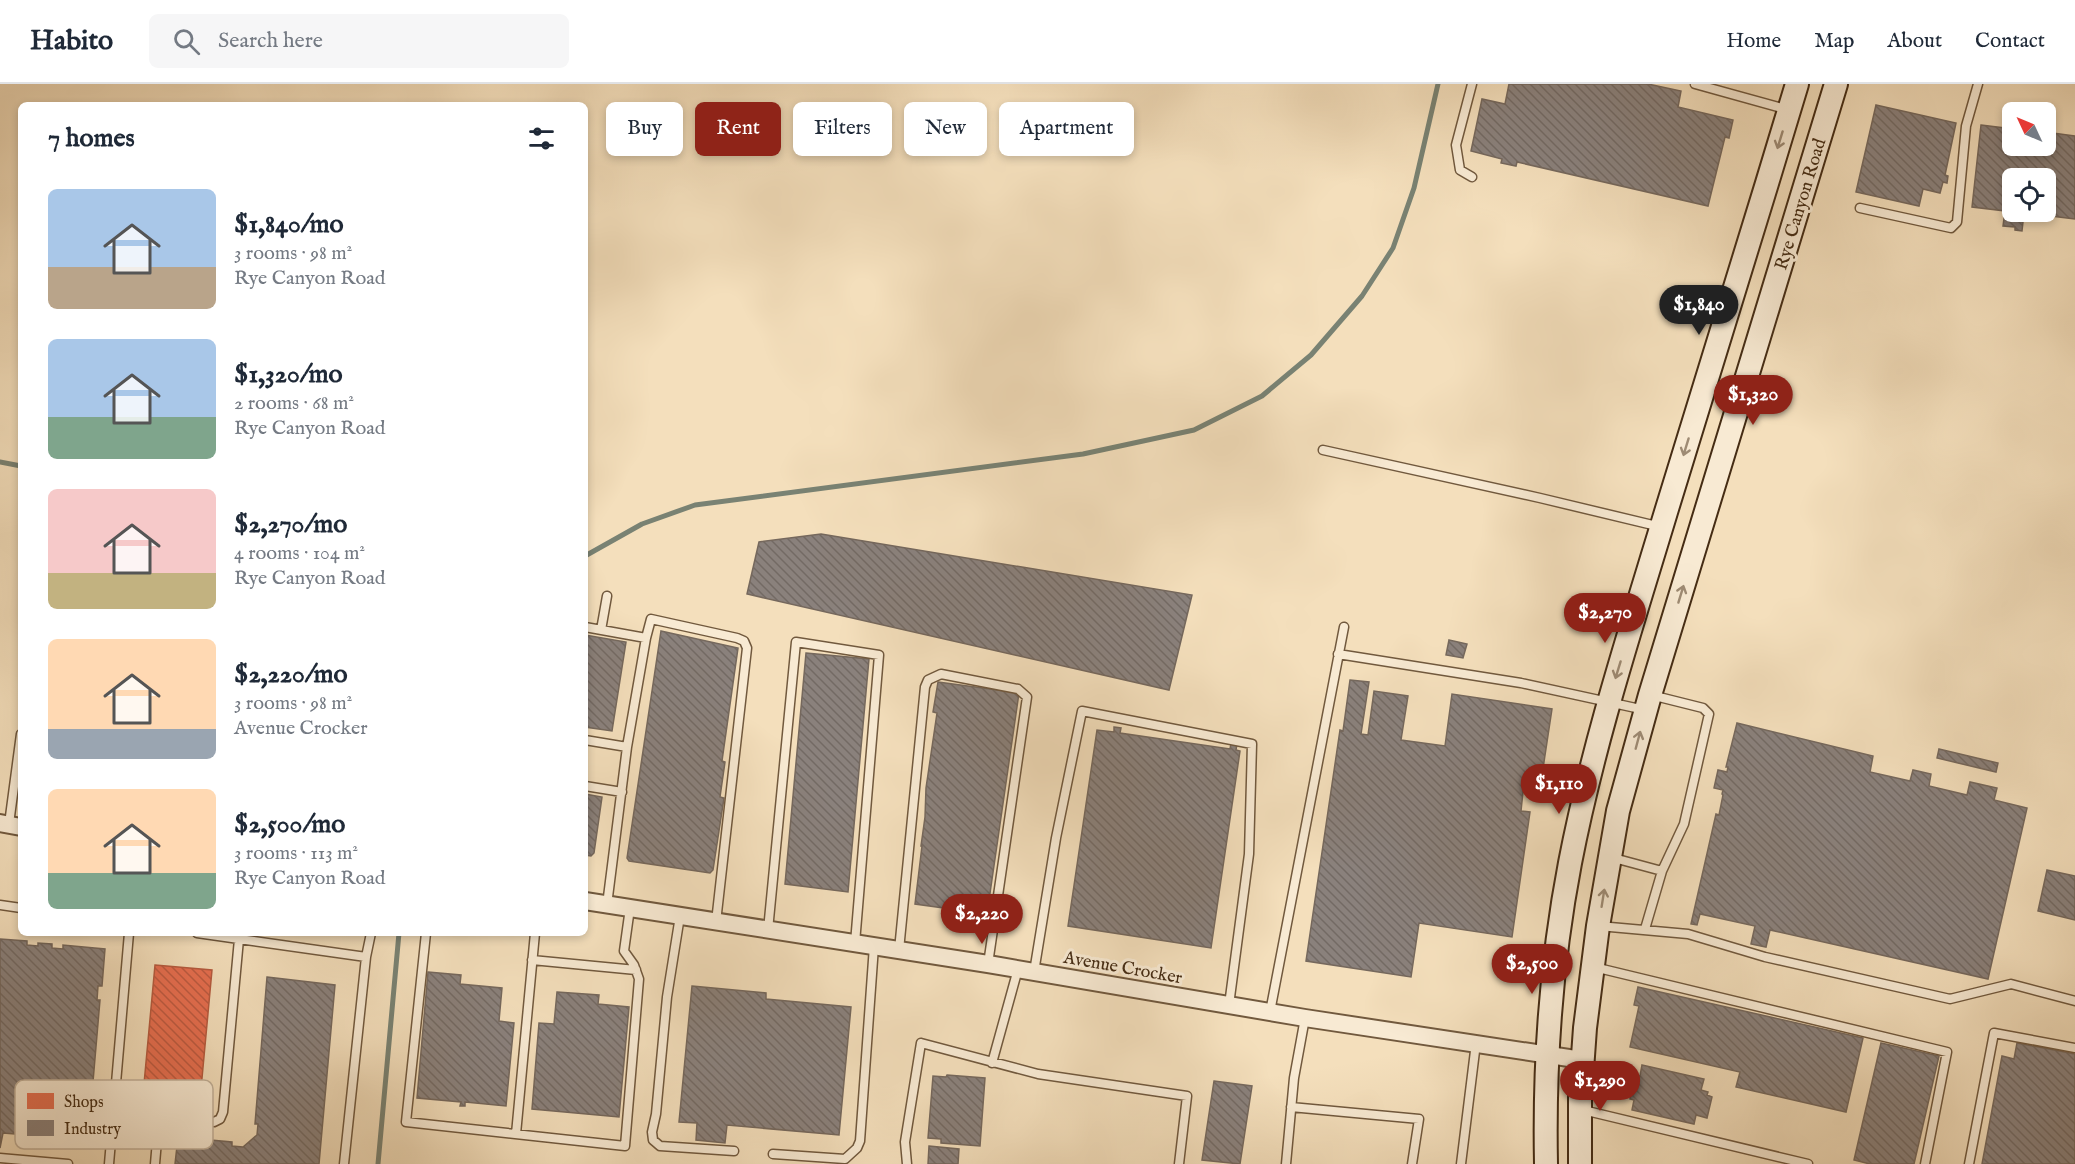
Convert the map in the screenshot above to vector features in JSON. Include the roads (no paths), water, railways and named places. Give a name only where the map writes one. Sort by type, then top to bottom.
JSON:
[{"type":"main road","points":[[1546,1164],[1547,1054],[1558,939],[1579,818],[1609,700],[1797,84]]},
{"type":"main road","name":"Rye Canyon Road","points":[[1582,1163],[1579,1109],[1582,1060],[1598,926],[1618,810],[1648,702],[1836,84]]},
{"type":"street","name":"Avenue Crocker","points":[[588,902],[1026,970],[1305,1018],[1582,1060]]},
{"type":"lane","points":[[1472,84],[1456,145],[1460,170],[1472,177]]},
{"type":"lane","points":[[1695,84],[1789,110]]},
{"type":"lane","points":[[1860,208],[1951,228],[1954,226],[1957,222],[1966,126],[1978,84]]},
{"type":"lane","points":[[1323,450],[1540,498],[1662,528]]},
{"type":"lane","points":[[602,630],[607,596]]},
{"type":"lane","points":[[608,905],[627,747],[651,619],[737,638],[744,641],[747,648],[716,922]]},
{"type":"lane","points":[[1270,1012],[1344,627]]},
{"type":"lane","points":[[588,628],[646,638]]},
{"type":"lane","points":[[768,930],[796,642],[879,655],[855,943]]},
{"type":"lane","points":[[1338,654],[1521,683],[1609,700],[1702,708],[1709,714],[1684,824],[1662,870],[1645,929]]},
{"type":"lane","points":[[899,950],[926,687],[928,680],[940,674],[1018,689],[1027,697],[988,964]]},
{"type":"lane","points":[[992,1063],[1026,970],[1082,711],[1252,744],[1249,854],[1229,1005]]},
{"type":"lane","points":[[588,740],[627,747]]},
{"type":"lane","points":[[10,825],[18,759]]},
{"type":"lane","points":[[588,786],[622,792]]},
{"type":"lane","points":[[1609,857],[1662,870]]},
{"type":"lane","points":[[0,905],[18,908]]},
{"type":"lane","points":[[426,936],[406,1122],[625,1146],[639,979],[624,951],[630,908]]},
{"type":"lane","points":[[680,916],[667,997],[653,1140],[660,1146],[734,1151]]},
{"type":"lane","points":[[1598,926],[1688,933],[1765,957],[1950,999],[2011,984],[2075,1001]]},
{"type":"lane","points":[[116,1080],[129,936]]},
{"type":"lane","points":[[218,936],[366,957]]},
{"type":"lane","points":[[344,1164],[366,957],[370,936]]},
{"type":"lane","points":[[516,1134],[535,936]]},
{"type":"lane","points":[[213,1122],[220,1119],[223,1112],[239,939]]},
{"type":"lane","points":[[773,1154],[845,1159],[857,1148],[861,1129],[874,946]]},
{"type":"lane","points":[[532,960],[636,970]]},
{"type":"lane","points":[[1593,967],[1947,1052],[1925,1164]]},
{"type":"lane","points":[[1286,1164],[1291,1107],[1305,1018]]},
{"type":"lane","points":[[1969,1164],[1994,1033],[2075,1048]]},
{"type":"lane","points":[[907,1164],[905,1142],[921,1043],[1038,1074],[1187,1096],[1179,1164]]},
{"type":"lane","points":[[1461,1164],[1476,1043]]},
{"type":"lane","points":[[1291,1107],[1419,1119],[1412,1164]]},
{"type":"lane","points":[[1579,1109],[1808,1164]]},
{"type":"lane","points":[[109,1164],[110,1149]]},
{"type":"lane","points":[[155,1164],[156,1149]]},
{"type":"lane","points":[[0,1158],[68,1164]]},
{"type":"waterway","points":[[588,554],[642,524],[695,505],[1083,454],[1194,430],[1262,396],[1311,355],[1362,296],[1393,248],[1414,188],[1438,84]]},
{"type":"waterway","points":[[0,462],[18,465]]},
{"type":"waterway","points":[[378,1164],[399,936]]}]
